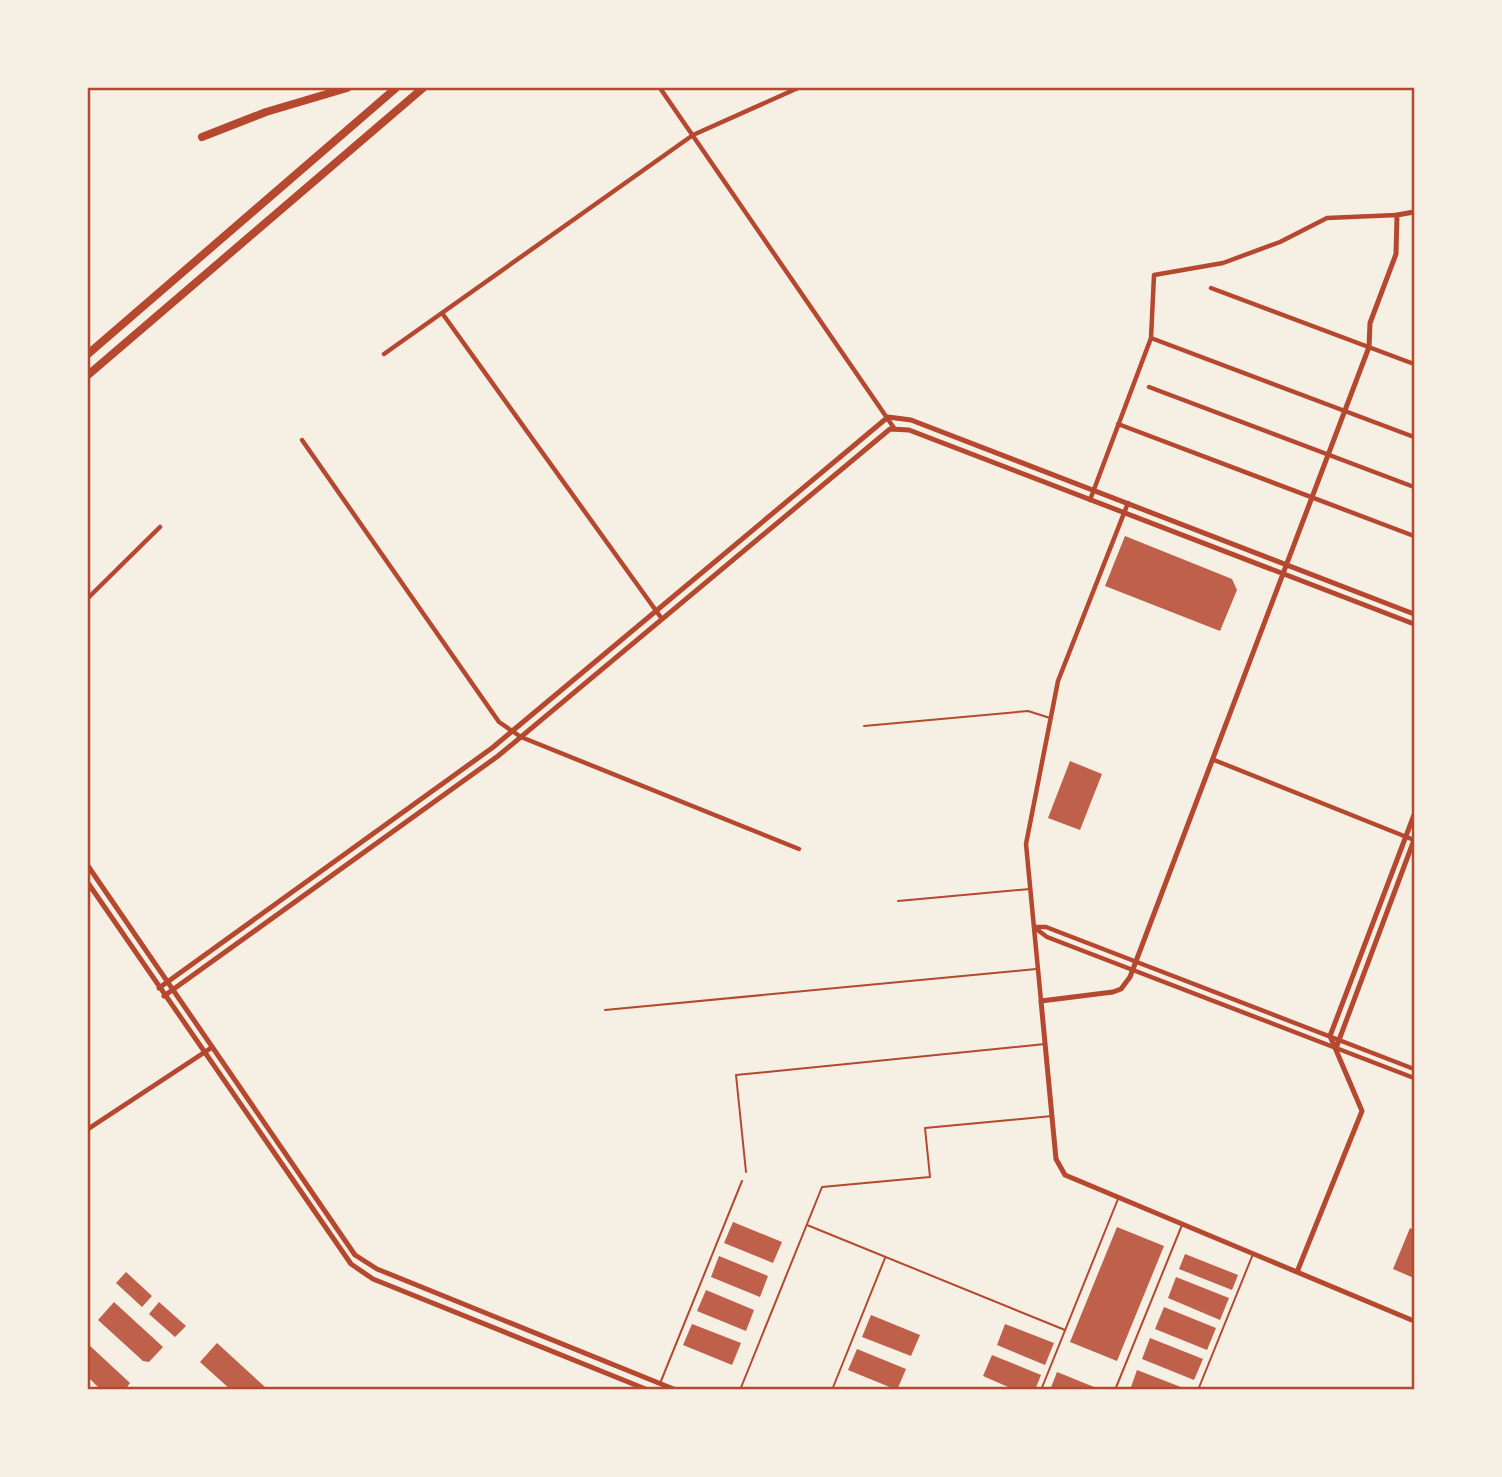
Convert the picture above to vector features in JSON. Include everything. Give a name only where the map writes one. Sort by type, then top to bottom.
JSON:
[{"type":"highway","points":[[202,137],[241,120],[347,88]]},
{"type":"highway","points":[[88,354],[396,88]]},
{"type":"highway","points":[[88,376],[423,88]]},
{"type":"street","points":[[660,88],[894,428]]},
{"type":"street","points":[[384,354],[693,135],[798,88]]},
{"type":"street","points":[[1090,500],[1151,338],[1154,275],[1223,263],[1280,242],[1327,218],[1415,212]]},
{"type":"street","points":[[1041,1000],[1117,991],[1128,981],[1369,348],[1370,323],[1396,254],[1397,215]]},
{"type":"street","points":[[1211,288],[1415,364]]},
{"type":"street","points":[[442,313],[662,619]]},
{"type":"street","points":[[1151,338],[1415,437]]},
{"type":"street","points":[[1149,387],[1415,486]]},
{"type":"street","points":[[159,988],[512,732],[888,417],[907,418],[1415,614]]},
{"type":"street","points":[[1118,424],[1415,536]]},
{"type":"street","points":[[164,996],[522,737],[881,434],[894,428],[909,430],[1415,624]]},
{"type":"street","points":[[302,440],[494,716],[512,732],[799,849]]},
{"type":"street","points":[[1128,503],[1058,681],[1026,844],[1056,1159],[1061,1171],[1119,1198],[1415,1321]]},
{"type":"street","points":[[88,598],[160,527]]},
{"type":"street","points":[[1214,760],[1415,840],[1336,1048]]},
{"type":"street","points":[[1297,1272],[1362,1111],[1330,1036],[1415,815]]},
{"type":"street","points":[[88,866],[211,1048],[359,1258],[377,1269],[659,1386],[676,1390]]},
{"type":"street","points":[[88,883],[342,1253],[362,1273],[648,1390]]},
{"type":"street","points":[[1034,927],[1046,927],[1415,1069]]},
{"type":"street","points":[[1034,927],[1047,937],[1415,1078]]},
{"type":"street","points":[[88,1129],[211,1048]]},
{"type":"lane","points":[[864,726],[1028,711],[1050,718]]},
{"type":"lane","points":[[898,901],[1030,888]]},
{"type":"lane","points":[[605,1010],[1038,969]]},
{"type":"lane","points":[[746,1172],[736,1075],[1045,1044]]},
{"type":"lane","points":[[740,1390],[822,1187],[930,1177],[925,1128],[1052,1116]]},
{"type":"lane","points":[[659,1386],[742,1181]]},
{"type":"lane","points":[[1041,1390],[1119,1198]]},
{"type":"lane","points":[[1115,1390],[1182,1224]]},
{"type":"lane","points":[[807,1225],[1065,1330]]},
{"type":"lane","points":[[1198,1390],[1253,1254]]},
{"type":"lane","points":[[832,1390],[885,1257]]},
{"type":"building","points":[[1125,536],[1232,579],[1237,590],[1220,631],[1105,586]]},
{"type":"building","points":[[1070,761],[1102,774],[1080,830],[1048,818]]},
{"type":"building","points":[[733,1222],[782,1242],[773,1263],[724,1243]]},
{"type":"building","points":[[1117,1227],[1164,1246],[1117,1361],[1070,1342]]},
{"type":"building","points":[[1410,1228],[1414,1230],[1414,1278],[1393,1269]]},
{"type":"building","points":[[1185,1254],[1238,1275],[1232,1290],[1179,1269]]},
{"type":"building","points":[[719,1256],[768,1276],[760,1297],[711,1277]]},
{"type":"building","points":[[126,1272],[152,1296],[142,1307],[116,1283]]},
{"type":"building","points":[[1176,1277],[1229,1298],[1220,1320],[1168,1298]]},
{"type":"building","points":[[706,1290],[754,1310],[746,1331],[697,1311]]},
{"type":"building","points":[[114,1302],[163,1347],[149,1362],[143,1361],[98,1320]]},
{"type":"building","points":[[159,1302],[186,1326],[175,1337],[149,1314]]},
{"type":"building","points":[[1164,1307],[1216,1328],[1207,1350],[1155,1329]]},
{"type":"building","points":[[871,1315],[920,1335],[911,1356],[862,1337]]},
{"type":"building","points":[[692,1324],[741,1343],[732,1365],[683,1345]]},
{"type":"building","points":[[1005,1324],[1054,1343],[1045,1365],[997,1345]]},
{"type":"building","points":[[1150,1338],[1203,1359],[1194,1380],[1142,1359]]},
{"type":"building","points":[[217,1343],[265,1387],[262,1390],[231,1390],[200,1362]]},
{"type":"building","points":[[88,1344],[130,1383],[125,1390],[101,1390],[88,1377]]},
{"type":"building","points":[[857,1349],[906,1369],[897,1390],[848,1370]]},
{"type":"building","points":[[992,1355],[1041,1375],[1035,1390],[1015,1390],[983,1376]]},
{"type":"building","points":[[1137,1370],[1186,1389],[1186,1390],[1130,1390]]},
{"type":"building","points":[[1057,1372],[1099,1389],[1099,1390],[1050,1390]]}]
